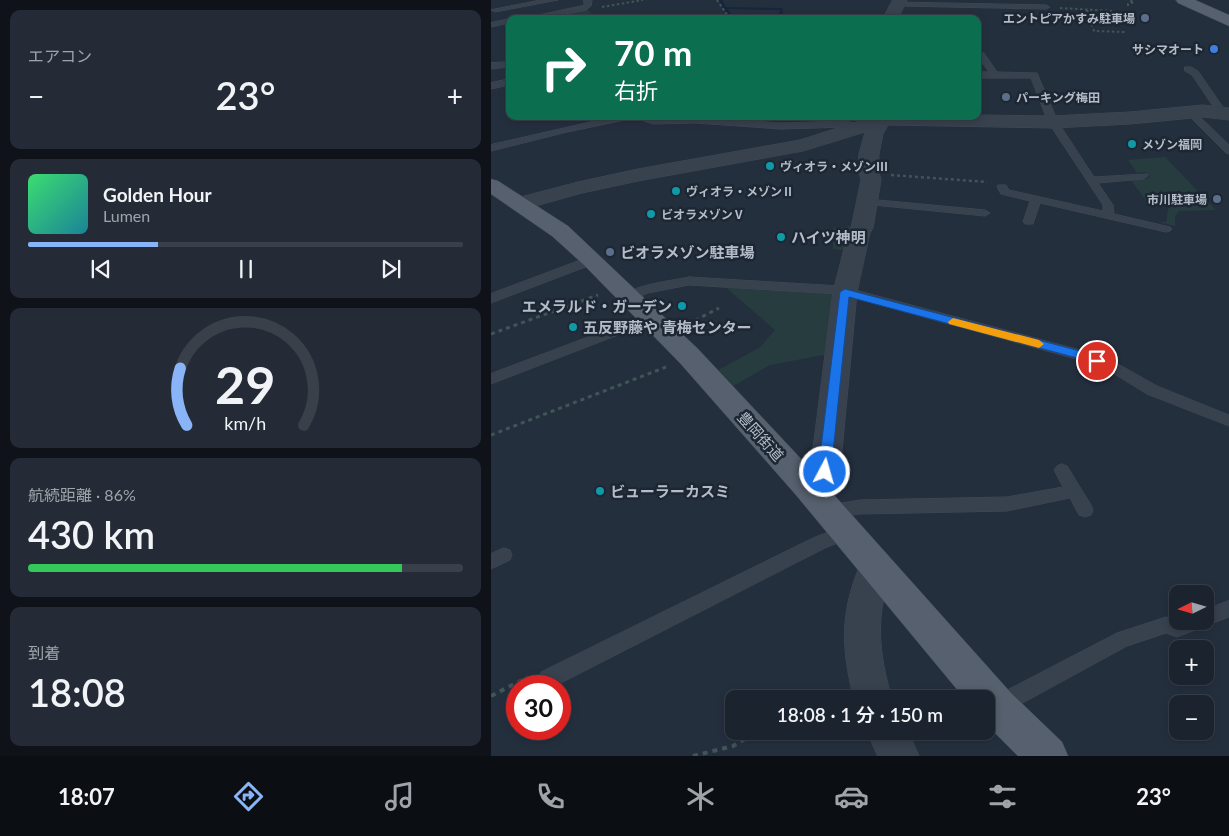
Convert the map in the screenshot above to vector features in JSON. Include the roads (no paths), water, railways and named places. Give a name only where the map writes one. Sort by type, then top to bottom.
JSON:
[{"type":"main road","points":[[1183,0],[1229,21]]},
{"type":"main road","name":"豊岡街道","points":[[491,185],[545,220],[592,260],[689,356],[830,513],[997,707],[1048,756]]},
{"type":"street","points":[[892,15],[900,2]]},
{"type":"street","points":[[971,120],[1053,122],[1130,118],[1203,111],[1225,113]]},
{"type":"street","points":[[521,204],[578,188],[638,175],[803,145],[876,122],[877,126],[870,145],[869,174],[871,180],[867,202],[845,292],[825,472],[830,513]]},
{"type":"street","points":[[871,690],[863,657],[861,631],[867,588],[876,567]]},
{"type":"street","points":[[891,740],[899,756]]},
{"type":"lane","points":[[495,10],[554,0]]},
{"type":"lane","points":[[545,15],[583,8],[587,6],[588,0]]},
{"type":"lane","points":[[900,2],[994,3],[1047,7]]},
{"type":"lane","points":[[491,25],[506,22]]},
{"type":"lane","points":[[981,55],[995,75]]},
{"type":"lane","points":[[491,66],[506,64]]},
{"type":"lane","points":[[1189,73],[1225,113]]},
{"type":"lane","points":[[981,75],[1034,75],[1053,122],[1108,205],[1109,217]]},
{"type":"lane","points":[[491,86],[506,83]]},
{"type":"lane","points":[[1191,113],[1229,152]]},
{"type":"lane","points":[[491,148],[611,120]]},
{"type":"lane","points":[[648,120],[653,122],[690,120]]},
{"type":"lane","points":[[719,120],[781,126],[876,122]]},
{"type":"lane","points":[[1091,180],[1143,176]]},
{"type":"lane","points":[[1002,187],[1005,192],[1166,229]]},
{"type":"lane","points":[[1029,222],[1036,199]]},
{"type":"lane","points":[[867,202],[948,215],[985,213]]},
{"type":"lane","points":[[491,299],[592,260]]},
{"type":"lane","points":[[624,292],[645,290],[689,281],[840,290],[1080,355],[1113,367],[1152,390],[1229,421]]},
{"type":"lane","points":[[491,379],[659,326]]},
{"type":"lane","points":[[1062,470],[1085,510]]},
{"type":"lane","points":[[556,675],[819,543],[830,513],[860,507],[1007,504],[1074,491]]},
{"type":"lane","points":[[1214,615],[1229,609]]},
{"type":"lane","points":[[997,707],[1123,639],[1166,625],[1169,626]]},
{"type":"waterway","points":[[720,0],[725,8]]},
{"type":"waterway","points":[[725,8],[782,9],[781,15]]},
{"type":"waterway","points":[[725,8],[729,15]]},
{"type":"place","name":"エントピアかすみ駐車場","points":[[1145,18]]},
{"type":"place","name":"サシマオート","points":[[1214,49]]},
{"type":"place","name":"パーキング梅田","points":[[1006,97]]},
{"type":"place","name":"メゾン福岡","points":[[1132,144]]},
{"type":"place","name":"ヴィオラ・メゾンⅢ","points":[[770,166]]},
{"type":"place","name":"ヴィオラ・メゾンⅡ","points":[[676,191]]},
{"type":"place","name":"市川駐車場","points":[[1217,199]]},
{"type":"place","name":"ビオラメゾンⅤ","points":[[651,214]]},
{"type":"place","name":"ハイツ神明","points":[[781,237]]},
{"type":"place","name":"ビオラメゾン駐車場","points":[[610,252]]},
{"type":"place","name":"エメラルド・ガーデン","points":[[682,306]]},
{"type":"place","name":"五反野藤や 青梅センター","points":[[573,327]]},
{"type":"place","name":"ビューラーカスミ","points":[[600,491]]}]
